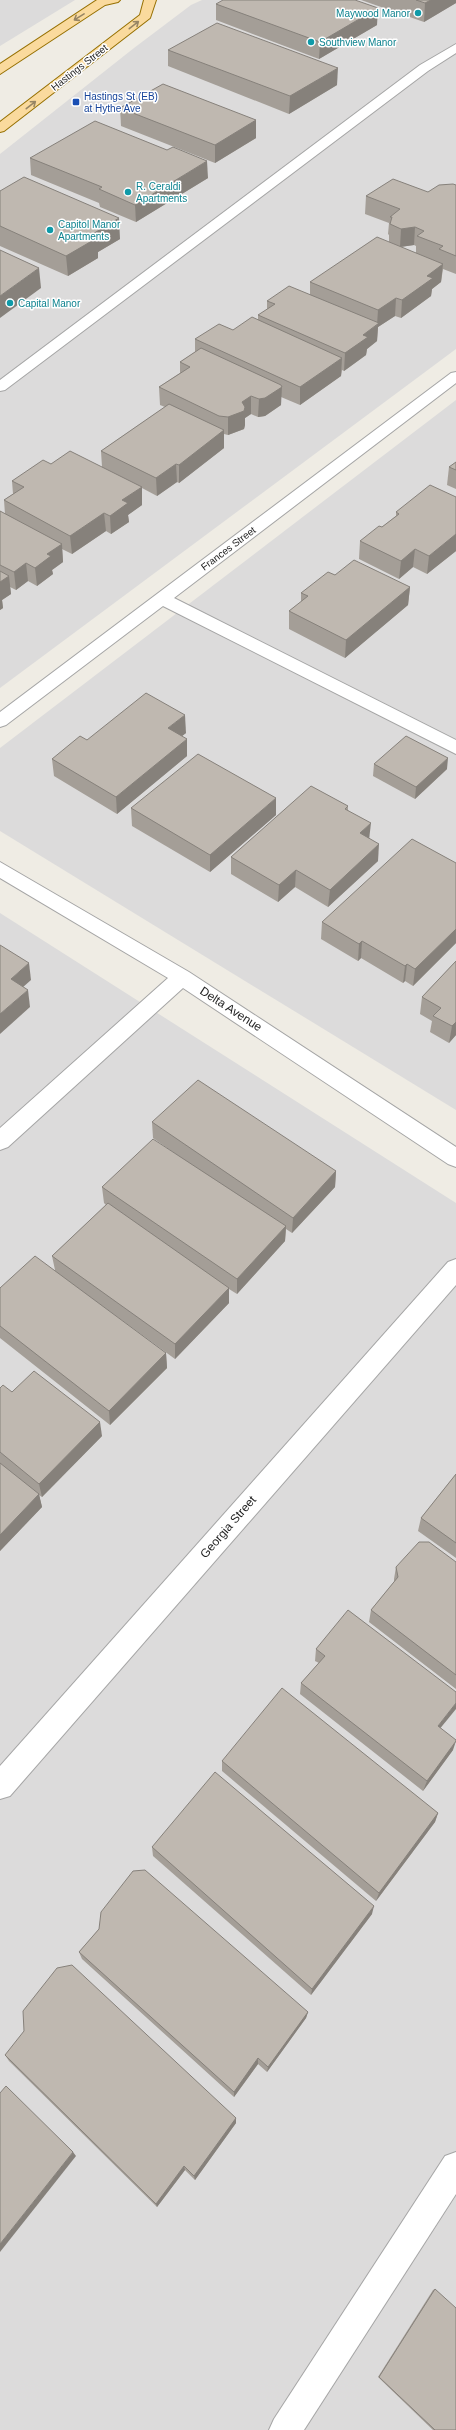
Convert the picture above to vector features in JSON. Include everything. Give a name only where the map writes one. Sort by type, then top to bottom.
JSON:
[{"type":"main road","points":[[0,70],[27,50],[102,2],[114,0]]},
{"type":"main road","name":"Hastings Street","points":[[0,128],[146,16],[150,0]]},
{"type":"street","points":[[0,387],[424,68],[456,48]]},
{"type":"street","name":"Frances Street","points":[[0,720],[456,376]]},
{"type":"street","points":[[161,598],[453,743]]},
{"type":"street","name":"Delta Avenue","points":[[0,869],[182,977],[456,1158]]},
{"type":"street","points":[[0,1140],[182,977]]},
{"type":"street","name":"Georgia Street","points":[[0,1786],[456,1269]]},
{"type":"street","points":[[284,2430],[456,2167]]},
{"type":"shaded area","points":[[0,0],[75,0],[0,46]]},
{"type":"shaded area","points":[[202,0],[456,0],[456,349],[0,688],[0,154],[134,48],[191,5]]},
{"type":"shaded area","points":[[456,400],[456,1110],[0,831],[0,748]]},
{"type":"shaded area","points":[[0,913],[456,1203],[456,2430],[0,2430]]},
{"type":"building","points":[[223,0],[355,0],[378,8],[320,42],[216,4]]},
{"type":"building","points":[[416,0],[431,0],[425,3]]},
{"type":"building","points":[[217,23],[338,68],[290,96],[168,50]]},
{"type":"building","points":[[163,84],[256,120],[215,145],[120,108]]},
{"type":"building","name":"R. Ceraldi Apartments","points":[[95,121],[167,150],[173,147],[207,161],[135,205],[99,189],[102,187],[30,158]]},
{"type":"building","points":[[24,177],[119,218],[91,235],[97,238],[66,256],[0,226],[0,191]]},
{"type":"building","points":[[393,179],[428,192],[439,185],[456,185],[456,256],[439,249],[443,246],[417,236],[424,231],[415,227],[401,229],[390,224],[392,217],[390,217],[400,209],[366,196]]},
{"type":"building","points":[[377,237],[443,264],[427,276],[433,278],[402,300],[396,298],[378,310],[310,282]]},
{"type":"building","points":[[0,250],[39,268],[0,296]]},
{"type":"building","points":[[289,286],[379,323],[363,335],[368,337],[345,353],[258,315],[275,304],[267,301]]},
{"type":"building","points":[[252,317],[342,358],[300,387],[195,339],[219,324],[233,330]]},
{"type":"building","points":[[201,348],[281,385],[282,387],[265,398],[259,399],[251,396],[242,402],[245,407],[244,411],[228,417],[219,416],[159,387],[190,367],[180,362]]},
{"type":"building","points":[[169,404],[224,430],[179,465],[176,464],[156,478],[101,451]]},
{"type":"building","points":[[70,451],[142,487],[122,500],[128,503],[110,516],[104,513],[70,536],[4,500],[24,487],[12,481],[43,460],[51,464]]},
{"type":"building","points":[[456,462],[456,470],[449,467]]},
{"type":"building","points":[[430,485],[456,497],[456,534],[429,556],[415,549],[401,561],[360,541],[379,526],[382,527],[399,514],[396,512]]},
{"type":"building","points":[[0,511],[62,544],[47,554],[51,556],[35,568],[26,563],[14,572],[0,565]]},
{"type":"building","points":[[354,560],[410,587],[346,640],[289,611],[308,596],[301,593],[328,572],[335,575]]},
{"type":"building","points":[[0,571],[9,576],[0,582]]},
{"type":"building","points":[[146,693],[185,715],[168,728],[187,739],[116,797],[52,759],[80,736],[87,740]]},
{"type":"building","points":[[406,736],[448,758],[416,787],[374,764]]},
{"type":"building","points":[[198,754],[276,798],[210,855],[131,808]]},
{"type":"building","points":[[311,786],[348,806],[345,809],[371,823],[360,833],[379,844],[330,890],[296,870],[279,885],[231,857]]},
{"type":"building","points":[[412,839],[456,863],[456,929],[415,969],[407,964],[405,966],[362,941],[359,944],[322,922]]},
{"type":"building","points":[[0,945],[29,963],[11,979],[28,990],[0,1014]]},
{"type":"building","points":[[456,961],[456,1022],[452,1026],[433,1016],[441,1008],[422,997]]},
{"type":"building","points":[[198,1080],[336,1171],[293,1218],[152,1122]]},
{"type":"building","points":[[153,1139],[286,1226],[237,1279],[102,1187]]},
{"type":"building","points":[[108,1203],[229,1288],[175,1344],[52,1256]]},
{"type":"building","points":[[35,1256],[166,1353],[109,1411],[0,1326],[0,1288]]},
{"type":"building","points":[[34,1371],[100,1422],[39,1484],[0,1452],[0,1388],[3,1385],[12,1392]]},
{"type":"building","points":[[0,1463],[39,1494],[0,1535]]},
{"type":"building","points":[[456,1474],[456,1543],[421,1518]]},
{"type":"building","points":[[419,1542],[429,1542],[456,1562],[456,1675],[371,1610],[398,1577],[396,1567]]},
{"type":"building","points":[[348,1610],[456,1692],[456,1703],[438,1726],[456,1741],[427,1781],[301,1683],[325,1656],[316,1649]]},
{"type":"building","points":[[282,1688],[438,1813],[379,1893],[222,1761]]},
{"type":"building","points":[[215,1772],[374,1906],[312,1989],[152,1847]]},
{"type":"building","points":[[145,1870],[308,2012],[268,2067],[258,2058],[234,2092],[79,1952],[99,1929],[101,1912],[133,1871]]},
{"type":"building","points":[[72,1965],[236,2118],[194,2176],[184,2166],[156,2204],[5,2055],[24,2031],[23,2011],[57,1968]]},
{"type":"building","points":[[6,2086],[73,2152],[0,2244],[0,2093]]},
{"type":"building","points":[[435,2289],[456,2308],[456,2430],[435,2430],[379,2377]]},
{"type":"place","name":"Maywood Manor","points":[[418,13]]},
{"type":"place","name":"Southview Manor","points":[[311,42]]},
{"type":"place","name":"Hastings St (EB) at Hythe Ave","points":[[76,102]]},
{"type":"place","name":"R. Ceraldi Apartments","points":[[128,192]]},
{"type":"place","name":"Capitol Manor Apartments","points":[[50,230]]},
{"type":"place","name":"Capital Manor","points":[[10,303]]}]
